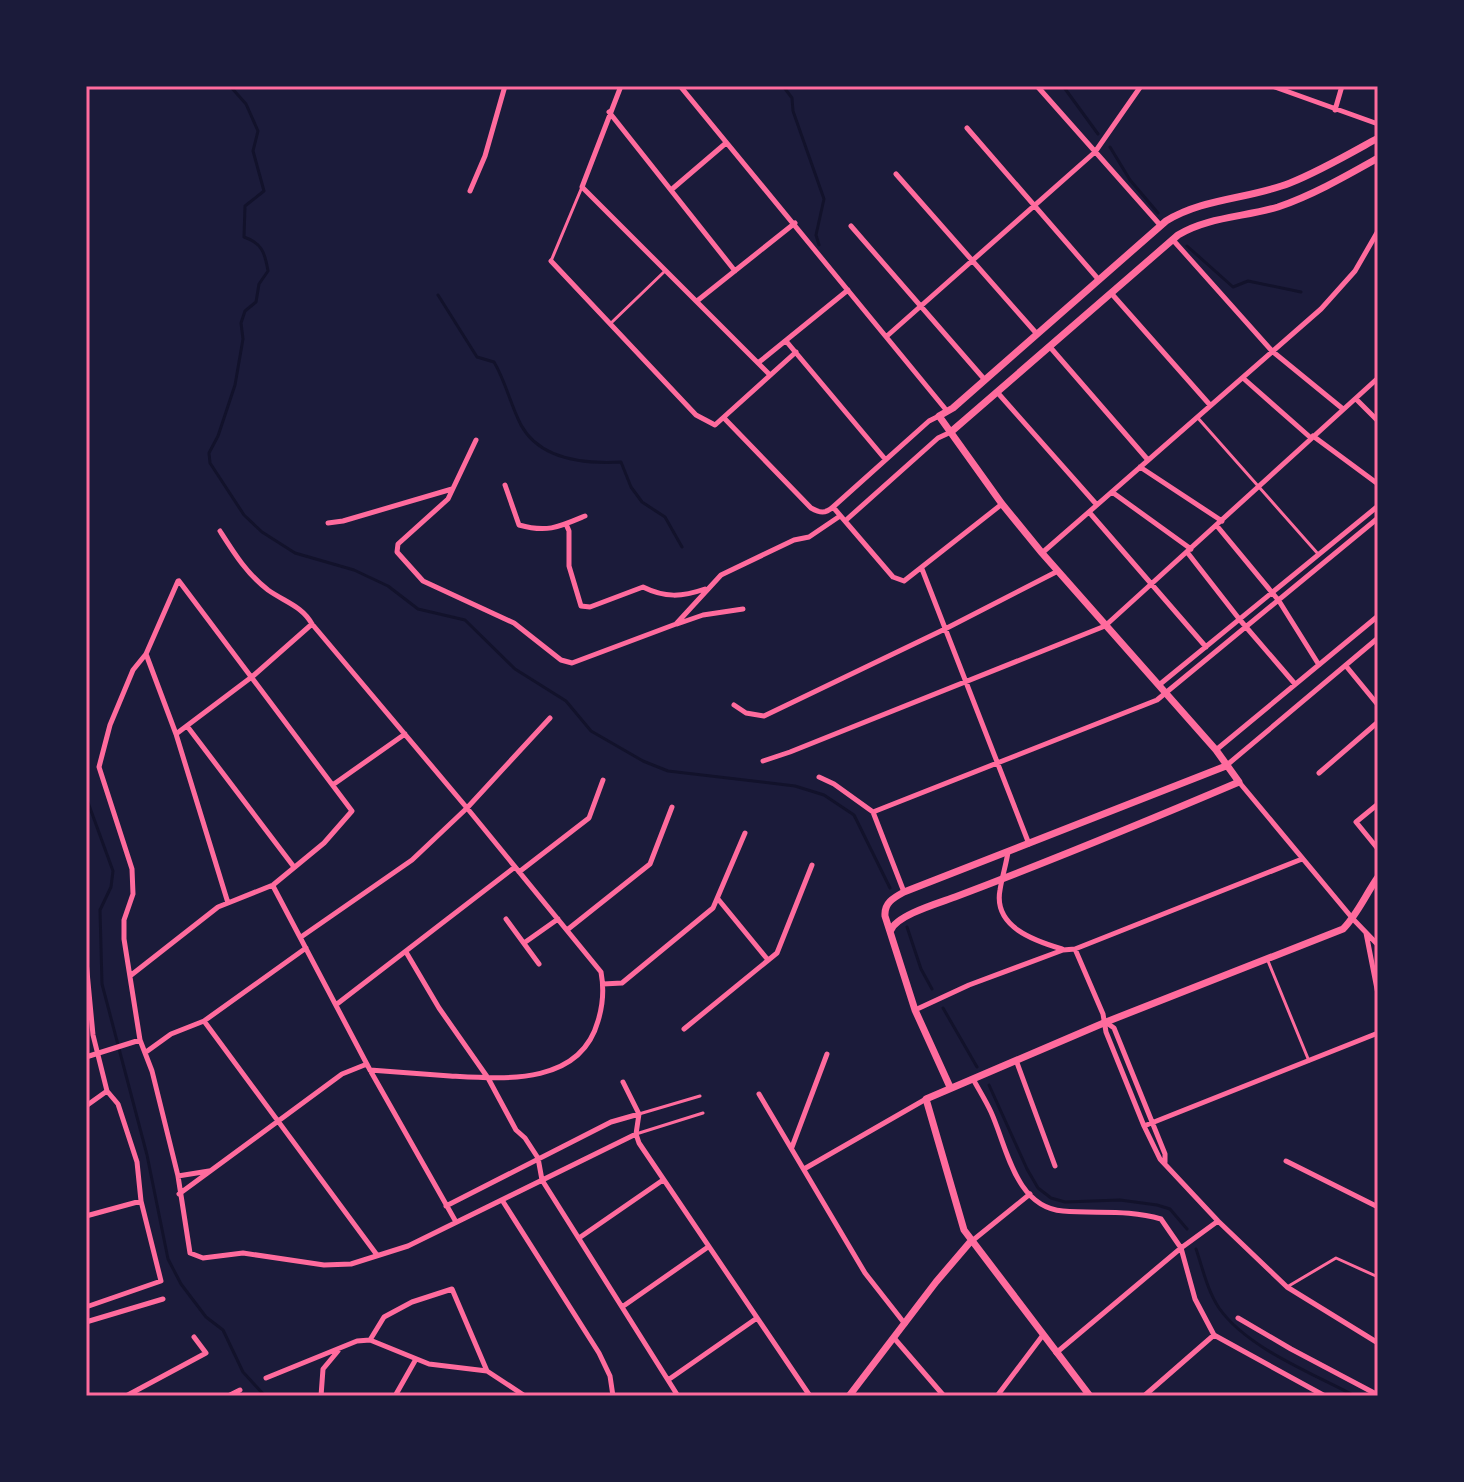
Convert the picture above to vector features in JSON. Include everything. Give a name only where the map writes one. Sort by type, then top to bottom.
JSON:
[{"type":"street","points":[[470,191],[485,156],[505,86]]},
{"type":"street","points":[[621,86],[582,187],[769,374]]},
{"type":"street","points":[[680,86],[887,336],[1002,504],[1216,750],[1302,859],[1378,945]]},
{"type":"street","points":[[1037,86],[1161,226]]},
{"type":"street","points":[[887,336],[1095,152],[1141,86]]},
{"type":"street","points":[[1272,86],[1378,124]]},
{"type":"street","points":[[1335,110],[1342,86]]},
{"type":"street","points":[[609,112],[735,271]]},
{"type":"street","points":[[967,128],[1099,280]]},
{"type":"street","points":[[724,418],[811,508],[827,512],[929,421],[943,414],[985,380],[1161,226],[1190,208],[1289,184],[1378,138]]},
{"type":"street","points":[[671,190],[726,143]]},
{"type":"street","points":[[676,624],[721,575],[794,540],[809,537],[842,518],[938,438],[952,431],[1172,239],[1196,226],[1278,207],[1308,195],[1378,158]]},
{"type":"street","points":[[896,174],[1038,334]]},
{"type":"street","points":[[697,301],[795,223]]},
{"type":"street","points":[[851,226],[985,380]]},
{"type":"street","points":[[1042,553],[1321,309],[1365,258],[1377,233]]},
{"type":"street","points":[[1172,239],[1272,351],[1343,409]]},
{"type":"street","points":[[551,261],[696,415],[715,425],[796,352]]},
{"type":"street","points":[[758,363],[848,290]]},
{"type":"street","points":[[1111,293],[1210,405]]},
{"type":"street","points":[[786,341],[885,459]]},
{"type":"street","points":[[1050,347],[1148,460]]},
{"type":"street","points":[[1243,378],[1312,437],[1378,484]]},
{"type":"street","points":[[763,761],[1105,626],[1378,378]]},
{"type":"street","points":[[997,392],[1097,505]]},
{"type":"street","points":[[1356,399],[1378,421]]},
{"type":"street","points":[[476,440],[448,499],[398,544],[397,552],[423,581],[514,623],[561,660],[572,663],[703,615],[743,609]]},
{"type":"street","points":[[1140,467],[1220,524],[1279,601],[1319,665]]},
{"type":"street","points":[[505,485],[519,525],[540,531],[585,516]]},
{"type":"street","points":[[328,523],[453,489]]},
{"type":"street","points":[[1112,492],[1189,551],[1240,620],[1295,684]]},
{"type":"street","points":[[833,507],[895,579],[908,580],[1002,504]]},
{"type":"street","points":[[1159,685],[1378,506]]},
{"type":"street","points":[[1089,512],[1206,647]]},
{"type":"street","points":[[873,812],[1157,700],[1378,518]]},
{"type":"street","points":[[566,524],[569,531],[569,566],[581,606],[590,607],[643,587],[659,595],[685,596],[706,588]]},
{"type":"street","points":[[179,1194],[342,1074],[368,1067],[488,1078],[537,1075],[571,1062],[581,1052],[597,1025],[603,984],[601,972],[312,624],[305,611],[268,590],[243,566],[220,531]]},
{"type":"street","points":[[922,569],[1029,844]]},
{"type":"street","points":[[734,705],[746,713],[764,716],[1058,571]]},
{"type":"street","points":[[130,976],[218,907],[273,885],[324,843],[352,811],[253,676],[178,581],[146,654],[133,670],[116,711],[99,767],[132,869],[133,894],[124,920],[124,939],[140,1040],[146,1052],[178,1176],[190,1253],[197,1257],[243,1253],[332,1265],[351,1264],[408,1246],[636,1134]]},
{"type":"street","points":[[1216,750],[1378,616]]},
{"type":"street","points":[[176,734],[253,676],[312,624]]},
{"type":"street","points":[[950,1087],[915,1010],[885,916],[890,900],[1226,766],[1378,638]]},
{"type":"street","points":[[146,654],[176,734],[228,903]]},
{"type":"street","points":[[1345,665],[1378,705]]},
{"type":"street","points":[[301,937],[412,860],[467,808],[550,718]]},
{"type":"street","points":[[1319,773],[1378,722]]},
{"type":"street","points":[[187,726],[294,867]]},
{"type":"street","points":[[333,784],[405,734]]},
{"type":"street","points":[[819,777],[873,812],[904,892]]},
{"type":"street","points":[[337,1004],[589,818],[603,780]]},
{"type":"street","points":[[891,930],[896,921],[1239,782]]},
{"type":"street","points":[[1378,804],[1356,822],[1378,849]]},
{"type":"street","points":[[567,930],[650,864],[672,807]]},
{"type":"street","points":[[603,984],[622,983],[713,908],[745,833]]},
{"type":"street","points":[[1008,852],[999,891],[1005,916],[1026,937],[1063,950]]},
{"type":"street","points":[[86,855],[86,883]]},
{"type":"street","points":[[915,1010],[969,985],[1063,950],[1075,949],[1302,859]]},
{"type":"street","points":[[684,1029],[777,953],[812,865]]},
{"type":"street","points":[[804,1169],[950,1087],[1343,929],[1353,919],[1378,877]]},
{"type":"street","points":[[273,885],[368,1067],[456,1222]]},
{"type":"street","points":[[718,899],[768,960]]},
{"type":"street","points":[[506,919],[539,964]]},
{"type":"street","points":[[524,943],[558,919]]},
{"type":"street","points":[[1366,931],[1378,994]]},
{"type":"street","points":[[146,1052],[171,1034],[204,1021],[306,948]]},
{"type":"street","points":[[1075,949],[1144,1126],[1160,1159],[1184,1187],[1287,1287],[1378,1343]]},
{"type":"street","points":[[406,952],[439,1008],[488,1078],[516,1130],[538,1158],[542,1180],[678,1396]]},
{"type":"street","points":[[86,961],[89,1036],[107,1091],[118,1104],[137,1162],[141,1201],[161,1281],[86,1307]]},
{"type":"street","points":[[204,1021],[377,1255]]},
{"type":"street","points":[[1106,1022],[1114,1028],[1165,1154],[1165,1162]]},
{"type":"street","points":[[1144,1126],[1378,1033]]},
{"type":"street","points":[[86,1057],[98,1058],[140,1040]]},
{"type":"street","points":[[792,1148],[827,1054]]},
{"type":"street","points":[[1016,1060],[1055,1166]]},
{"type":"street","points":[[973,1078],[991,1112],[1019,1181],[1042,1206],[1060,1211],[1117,1212],[1161,1219],[1181,1248],[1195,1299],[1214,1335],[1325,1396]]},
{"type":"street","points":[[623,1082],[639,1114],[636,1134],[663,1180],[810,1396]]},
{"type":"street","points":[[86,1106],[107,1091]]},
{"type":"street","points":[[759,1094],[865,1273],[905,1324]]},
{"type":"street","points":[[926,1099],[959,1216],[971,1241],[1090,1396]]},
{"type":"street","points":[[446,1206],[611,1122],[639,1114]]},
{"type":"street","points":[[1286,1161],[1378,1207]]},
{"type":"street","points":[[178,1176],[214,1170]]},
{"type":"street","points":[[579,1238],[663,1180]]},
{"type":"street","points":[[849,1396],[971,1241],[1030,1194]]},
{"type":"street","points":[[502,1200],[599,1353],[610,1376],[613,1396]]},
{"type":"street","points":[[86,1216],[141,1201]]},
{"type":"street","points":[[1056,1353],[1181,1248],[1218,1221]]},
{"type":"street","points":[[622,1307],[708,1247]]},
{"type":"street","points":[[370,1340],[384,1317],[412,1302],[452,1289],[487,1371]]},
{"type":"street","points":[[86,1322],[163,1299]]},
{"type":"street","points":[[95,1304],[98,1318]]},
{"type":"street","points":[[668,1380],[757,1318]]},
{"type":"street","points":[[1238,1318],[1378,1395]]},
{"type":"street","points":[[997,1396],[1043,1335]]},
{"type":"street","points":[[1144,1396],[1214,1335]]},
{"type":"street","points":[[126,1396],[206,1353],[194,1337]]},
{"type":"street","points":[[893,1337],[944,1396]]},
{"type":"street","points":[[266,1378],[357,1341],[370,1340],[437,1366],[487,1371],[525,1396]]},
{"type":"street","points":[[321,1396],[323,1369],[343,1347]]},
{"type":"street","points":[[395,1396],[416,1359]]},
{"type":"street","points":[[228,1396],[240,1390]]},
{"type":"lane","points":[[551,261],[582,187]]},
{"type":"lane","points":[[610,324],[665,271]]},
{"type":"lane","points":[[1197,417],[1319,555]]},
{"type":"lane","points":[[1267,959],[1309,1061]]},
{"type":"lane","points":[[639,1114],[700,1096]]},
{"type":"lane","points":[[636,1134],[703,1113]]},
{"type":"lane","points":[[1287,1287],[1336,1258],[1378,1277]]},
{"type":"waterway","points":[[230,86],[246,104],[258,131],[253,151],[264,191],[245,206],[244,237],[262,250],[268,271],[259,284],[256,302],[245,311],[241,323],[243,339],[235,385],[209,453],[210,463],[244,515],[262,532],[295,553],[354,570],[388,586],[418,609],[465,620],[515,669],[566,701],[591,731],[643,761],[668,771],[795,786],[824,795],[854,815],[890,888]]},
{"type":"waterway","points":[[783,86],[792,98],[793,111],[824,199],[816,235],[819,245]]},
{"type":"waterway","points":[[1063,86],[1098,134]]},
{"type":"waterway","points":[[1110,147],[1130,180],[1158,213]]},
{"type":"waterway","points":[[1187,246],[1233,287],[1248,281],[1301,292]]},
{"type":"waterway","points":[[438,295],[477,357],[494,362],[517,417],[529,437],[552,453],[565,457],[593,462],[621,462],[631,487],[642,502],[665,517],[682,547]]},
{"type":"waterway","points":[[86,797],[113,871],[111,887],[100,910],[102,984],[147,1155],[168,1259],[181,1284],[206,1317],[223,1330],[243,1372],[265,1396]]},
{"type":"waterway","points":[[907,927],[921,969],[932,989]]},
{"type":"waterway","points":[[943,1008],[977,1067]]},
{"type":"waterway","points":[[989,1085],[1027,1169],[1038,1188],[1051,1198],[1065,1202],[1120,1200],[1157,1205],[1170,1209],[1187,1229]]},
{"type":"waterway","points":[[1196,1249],[1211,1294],[1231,1322],[1281,1358],[1355,1396]]}]
